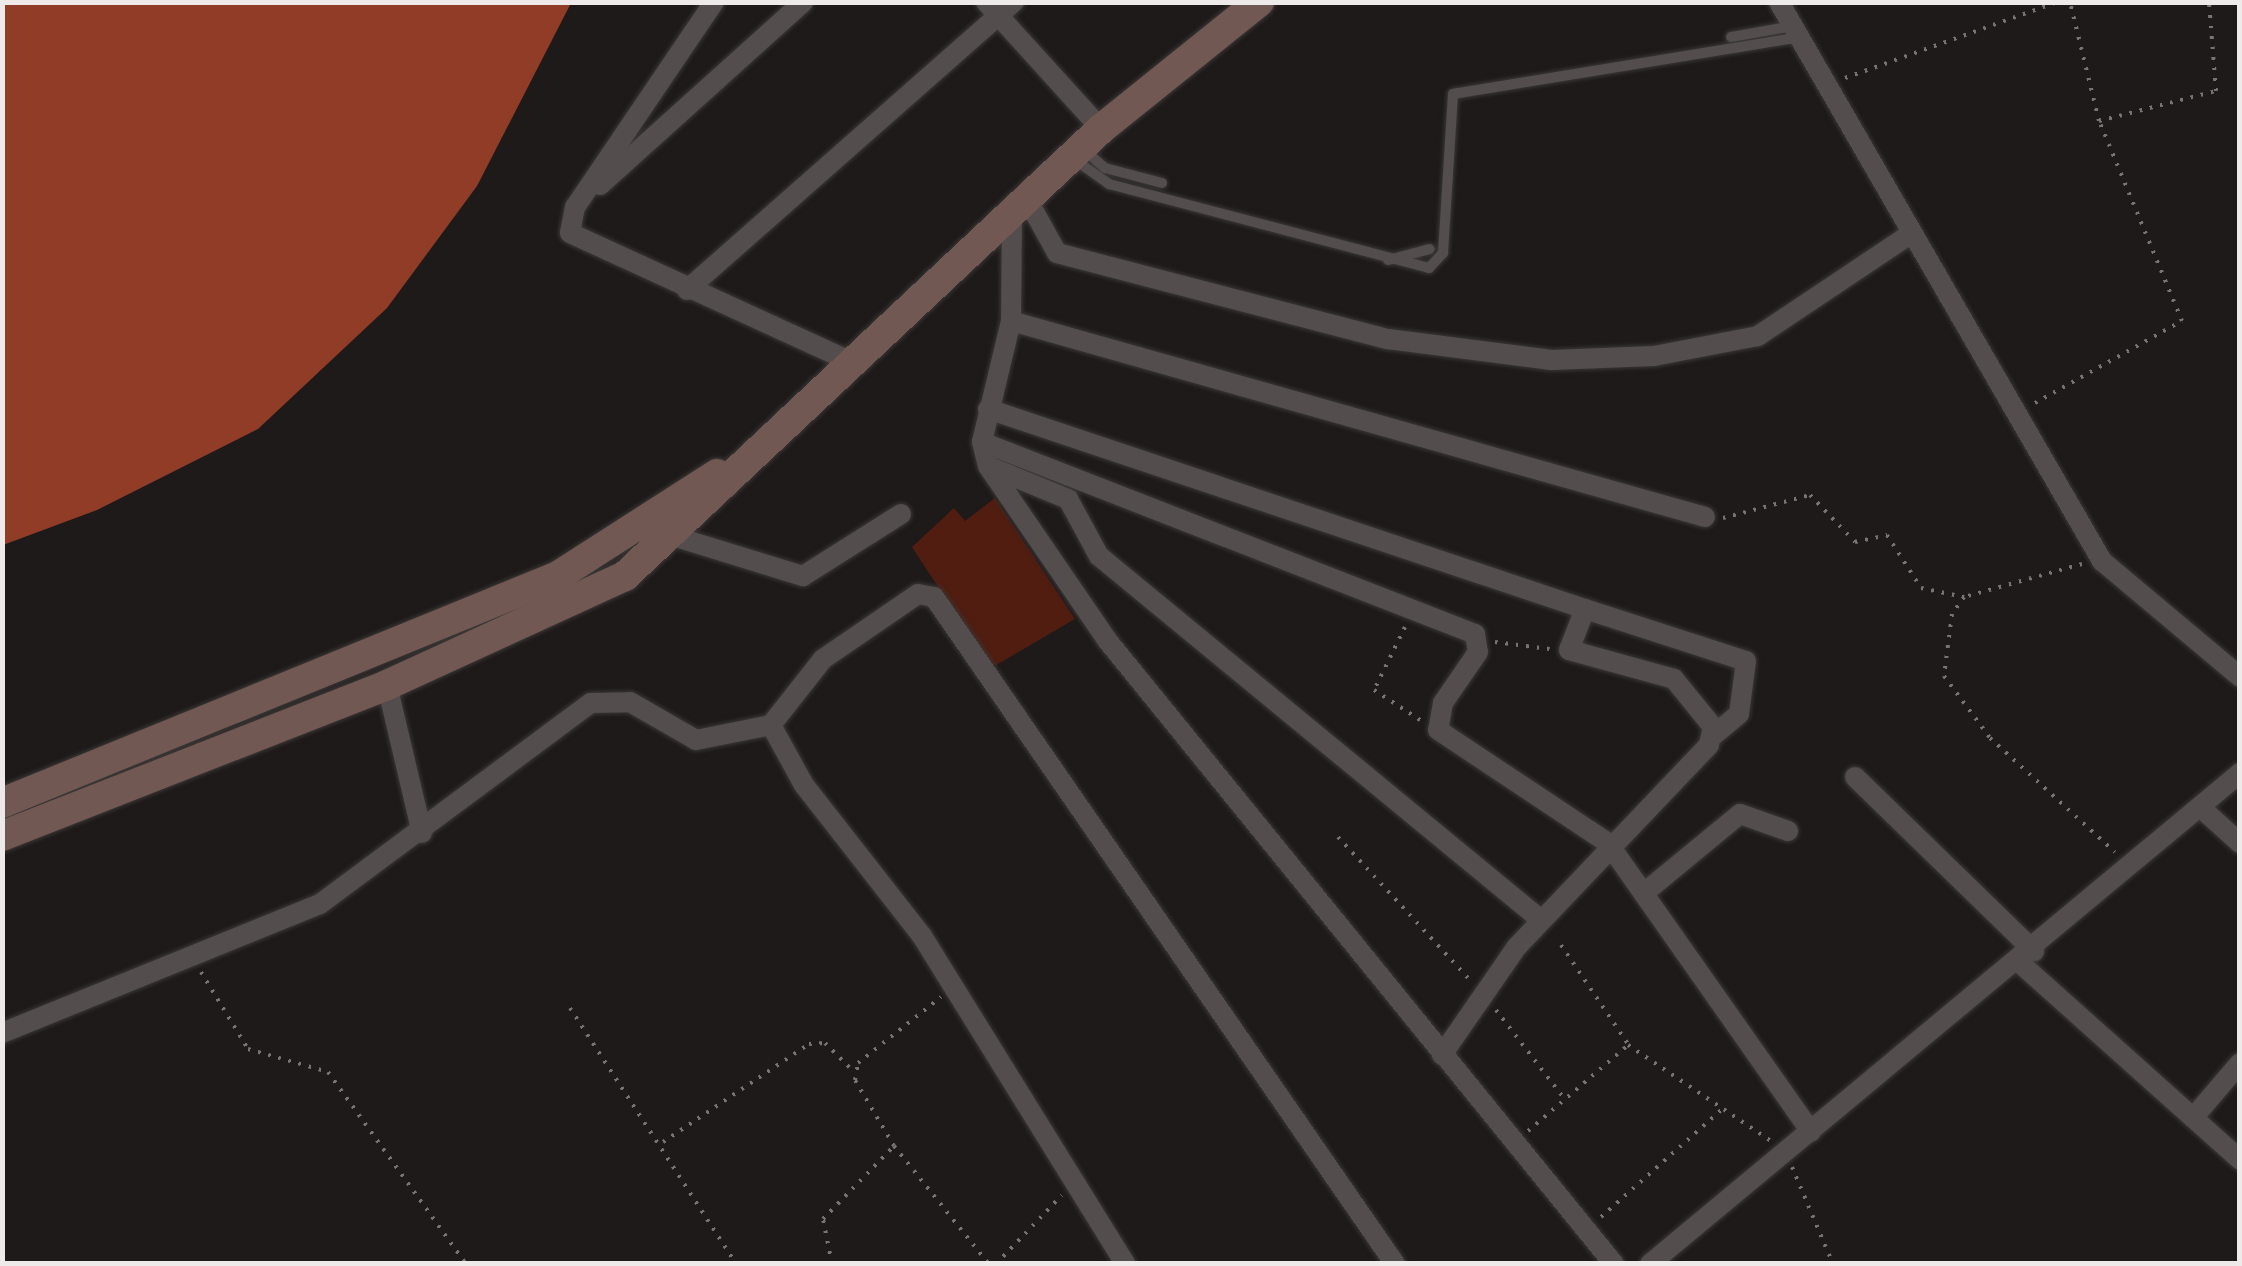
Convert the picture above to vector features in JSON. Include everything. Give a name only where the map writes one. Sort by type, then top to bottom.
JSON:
[{"type":"street","points":[[714,2],[575,207],[573,242],[848,360]]},
{"type":"street","points":[[575,207],[803,2]]},
{"type":"street","points":[[2,836],[387,685],[594,595],[1084,144],[1259,2]]},
{"type":"street","points":[[1779,2],[1909,235],[2102,561],[2240,677]]},
{"type":"street","points":[[687,290],[1000,7],[1084,144]]},
{"type":"street","points":[[1019,204],[1057,253],[1388,339],[1552,360],[1654,356],[1758,336],[1844,288],[1909,235]]},
{"type":"street","points":[[1019,204],[1011,321],[982,442],[988,466],[1107,640],[1614,1264]]},
{"type":"street","points":[[1011,321],[1705,517]]},
{"type":"street","points":[[988,409],[1746,661],[1739,714],[1608,843],[1540,920],[1442,1055]]},
{"type":"street","points":[[982,442],[1414,609],[1480,640],[1438,730],[1608,843],[1810,1132]]},
{"type":"street","points":[[988,466],[1068,499],[1099,556],[1540,920]]},
{"type":"street","points":[[2,802],[558,576],[667,526],[803,576],[901,514]]},
{"type":"street","points":[[2,1033],[193,959],[320,904],[591,703],[630,702],[696,740],[770,725],[823,659],[918,594],[934,597],[1395,1264]]},
{"type":"street","points":[[1585,608],[1569,650],[1674,679],[1714,735]]},
{"type":"street","points":[[437,626],[453,657]]},
{"type":"street","points":[[387,685],[422,832]]},
{"type":"street","points":[[770,725],[951,990],[1125,1264]]},
{"type":"street","points":[[1650,1264],[2027,957],[2240,772]]},
{"type":"street","points":[[1855,778],[2027,957],[2240,1160]]},
{"type":"street","points":[[2200,807],[2240,843]]},
{"type":"street","points":[[1644,893],[1740,814],[1788,831]]},
{"type":"street","points":[[2193,1118],[2240,1063]]},
{"type":"lane","points":[[1084,144],[1109,184],[1429,268],[1443,253],[1457,92],[1797,31]]},
{"type":"lane","points":[[1731,37],[1797,31]]},
{"type":"lane","points":[[1084,144],[1105,168],[1162,184]]},
{"type":"lane","points":[[1388,260],[1430,249]]},
{"type":"path","points":[[1828,84],[2057,2]]},
{"type":"path","points":[[2015,413],[2180,327],[2180,300],[2099,121],[2070,2]]},
{"type":"path","points":[[2099,121],[2216,91],[2209,2]]},
{"type":"path","points":[[1705,517],[1755,516],[1790,494],[1810,495],[1855,542],[1890,538],[1924,590],[1964,597],[2102,561]]},
{"type":"path","points":[[1964,597],[1942,660],[1956,702],[2132,866]]},
{"type":"path","points":[[1414,609],[1374,690],[1438,730]]},
{"type":"path","points":[[1480,640],[1569,650]]},
{"type":"path","points":[[1338,837],[1484,996],[1563,1097]]},
{"type":"path","points":[[1561,945],[1628,1045],[1785,1152],[1833,1264]]},
{"type":"path","points":[[193,959],[248,1049],[328,1072],[466,1264]]},
{"type":"path","points":[[855,1074],[872,1045],[951,990]]},
{"type":"path","points":[[570,1008],[663,1142],[736,1264]]},
{"type":"path","points":[[663,1142],[810,1044],[825,1042],[855,1074],[894,1146],[989,1264]]},
{"type":"path","points":[[1514,1145],[1563,1097],[1628,1045]]},
{"type":"path","points":[[1586,1230],[1722,1109]]},
{"type":"path","points":[[833,1262],[823,1220],[894,1146]]},
{"type":"path","points":[[996,1264],[1073,1185]]},
{"type":"shaded area","points":[[3,2],[571,3],[477,186],[387,308],[258,429],[97,510],[3,545]]},
{"type":"shaded area","points":[[995,498],[1075,619],[991,668],[912,547],[954,508],[965,521]]}]
